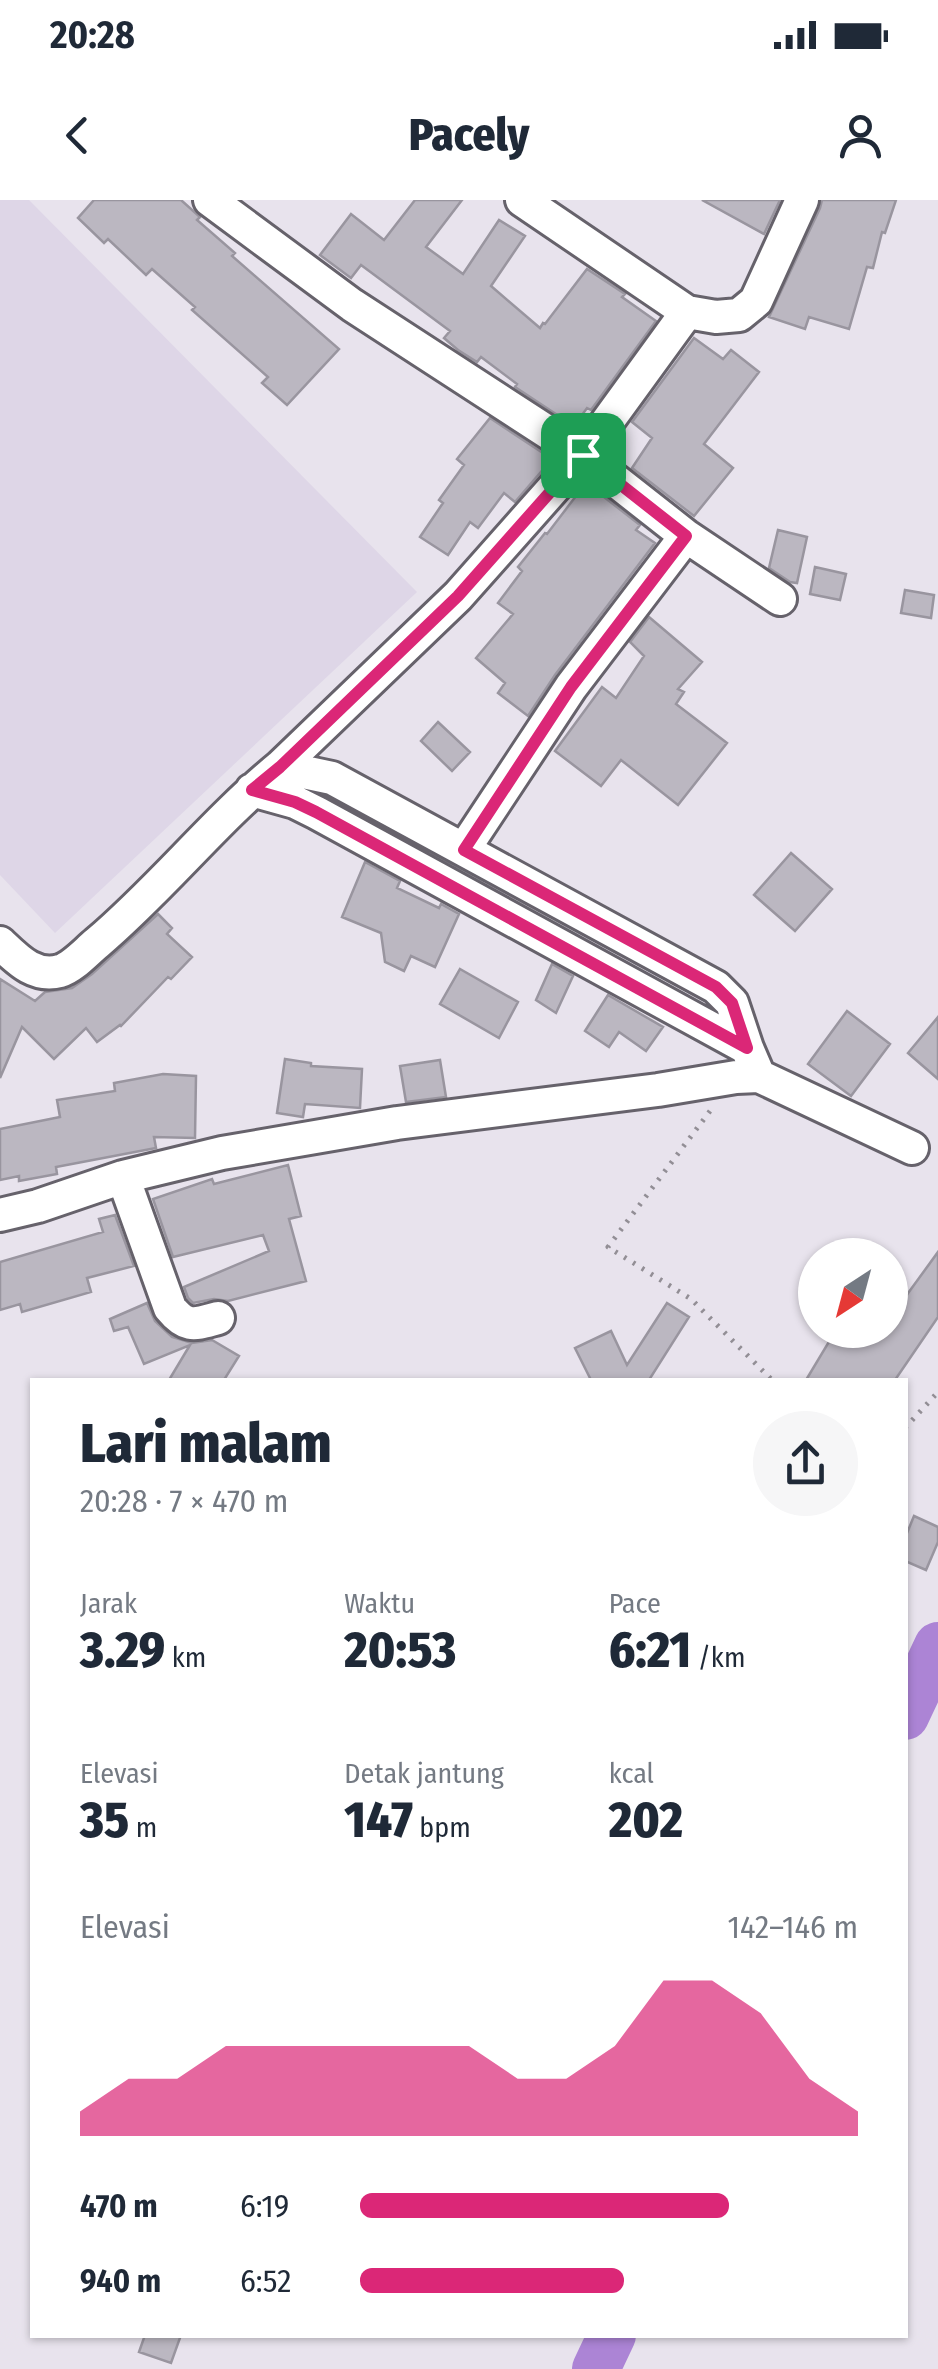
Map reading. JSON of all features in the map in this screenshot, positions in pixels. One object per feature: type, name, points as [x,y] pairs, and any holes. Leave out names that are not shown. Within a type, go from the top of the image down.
[{"type":"street","points":[[210,200],[352,305],[583,455],[686,536],[780,599]]},
{"type":"street","points":[[522,200],[687,312],[716,317],[739,315],[756,301],[802,200]]},
{"type":"street","points":[[0,944],[36,971],[59,971],[120,924],[252,790],[458,596],[583,455],[687,312]]},
{"type":"street","points":[[464,850],[571,687],[686,536]]},
{"type":"street","points":[[280,767],[332,778],[716,987],[732,1003],[747,1067]]},
{"type":"street","points":[[252,790],[316,812],[747,1067],[912,1148]]},
{"type":"street","points":[[0,1215],[123,1177],[222,1153],[397,1123],[658,1090],[747,1067]]},
{"type":"street","points":[[123,1177],[170,1308],[180,1321],[194,1324],[218,1318]]},
{"type":"path","points":[[747,1067],[608,1248],[691,1299],[770,1378]]},
{"type":"path","points":[[908,1425],[938,1392]]},
{"type":"shaded area","points":[[0,200],[29,200],[417,592],[55,933],[0,875]]},
{"type":"building","points":[[94,200],[181,200],[200,217],[197,220],[235,253],[232,256],[339,349],[287,405],[262,383],[268,377],[192,310],[195,307],[152,269],[146,275],[108,239],[104,243],[78,218]]},
{"type":"building","points":[[415,200],[462,200],[426,247],[463,274],[499,220],[525,236],[491,286],[540,328],[587,269],[656,321],[591,410],[587,408],[574,426],[515,387],[517,384],[481,357],[477,362],[458,350],[444,338],[450,331],[361,265],[351,278],[320,255],[351,214],[384,240]]},
{"type":"building","points":[[702,200],[780,200],[764,234]]},
{"type":"building","points":[[822,200],[896,200],[885,233],[882,232],[873,268],[867,267],[849,329],[809,317],[805,329],[769,317]]},
{"type":"building","points":[[694,338],[723,359],[731,350],[759,372],[704,444],[733,468],[694,516],[632,468],[652,438],[632,422]]},
{"type":"building","points":[[490,418],[552,459],[515,502],[504,493],[478,528],[470,522],[448,555],[420,537],[443,503],[439,500],[464,465],[457,459]]},
{"type":"building","points":[[586,483],[640,525],[636,530],[655,543],[528,716],[498,693],[505,683],[476,658],[513,614],[498,603],[522,571],[518,567]]},
{"type":"building","points":[[778,530],[807,537],[797,583],[769,568]]},
{"type":"building","points":[[815,567],[846,574],[840,600],[810,594]]},
{"type":"building","points":[[905,590],[934,595],[931,618],[901,613]]},
{"type":"building","points":[[649,617],[702,662],[678,689],[684,692],[676,704],[727,743],[678,805],[621,760],[601,786],[555,751],[602,687],[616,698],[644,656],[630,642]]},
{"type":"building","points":[[438,722],[470,752],[452,771],[421,741]]},
{"type":"building","points":[[791,853],[832,889],[795,931],[754,895]]},
{"type":"building","points":[[365,862],[400,881],[397,888],[459,914],[435,967],[411,956],[404,971],[385,962],[381,933],[342,917]]},
{"type":"building","points":[[158,914],[172,928],[167,934],[192,957],[171,979],[168,977],[121,1026],[97,1042],[86,1028],[54,1059],[22,1027],[0,1078],[0,979],[35,1001],[45,992],[72,988]]},
{"type":"building","points":[[552,964],[573,976],[556,1013],[536,1000]]},
{"type":"building","points":[[460,969],[518,1002],[499,1038],[440,1004]]},
{"type":"building","points":[[608,995],[663,1027],[646,1051],[619,1032],[609,1047],[585,1031]]},
{"type":"building","points":[[847,1011],[890,1044],[851,1096],[808,1064]]},
{"type":"building","points":[[938,1017],[938,1079],[908,1053]]},
{"type":"building","points":[[285,1059],[311,1066],[362,1069],[360,1108],[305,1104],[303,1117],[277,1113]]},
{"type":"building","points":[[440,1060],[446,1097],[406,1102],[400,1066]]},
{"type":"building","points":[[163,1074],[196,1076],[195,1138],[154,1137],[156,1148],[56,1167],[57,1174],[0,1180],[0,1129],[60,1117],[57,1100],[115,1091],[114,1083]]},
{"type":"building","points":[[288,1165],[301,1216],[289,1219],[306,1281],[228,1301],[193,1303],[184,1287],[269,1251],[263,1235],[173,1257],[153,1199],[212,1179],[214,1184]]},
{"type":"building","points":[[115,1215],[134,1266],[87,1278],[91,1292],[22,1312],[20,1304],[0,1310],[0,1262],[103,1232],[99,1219]]},
{"type":"building","points":[[938,1252],[938,1317],[896,1378],[807,1378],[825,1348],[908,1348],[908,1293]]},
{"type":"building","points":[[147,1303],[155,1321],[172,1337],[192,1343],[212,1340],[239,1356],[225,1378],[170,1378],[190,1345],[144,1364],[128,1327],[114,1331],[110,1319]]},
{"type":"building","points":[[667,1303],[689,1317],[650,1378],[590,1378],[575,1348],[611,1331],[627,1365]]},
{"type":"building","points":[[914,1516],[938,1527],[938,1542],[926,1570],[908,1562],[908,1531]]},
{"type":"building","points":[[144,2338],[180,2338],[171,2363],[139,2352]]},
{"type":"waterway","points":[[908,1710],[938,1646]]},
{"type":"waterway","points":[[596,2369],[611,2338]]},
{"type":"route","points":[[583,455],[686,536],[571,687],[464,850],[716,987],[732,1003],[747,1048],[316,812],[252,790],[417,638],[583,455]]}]
